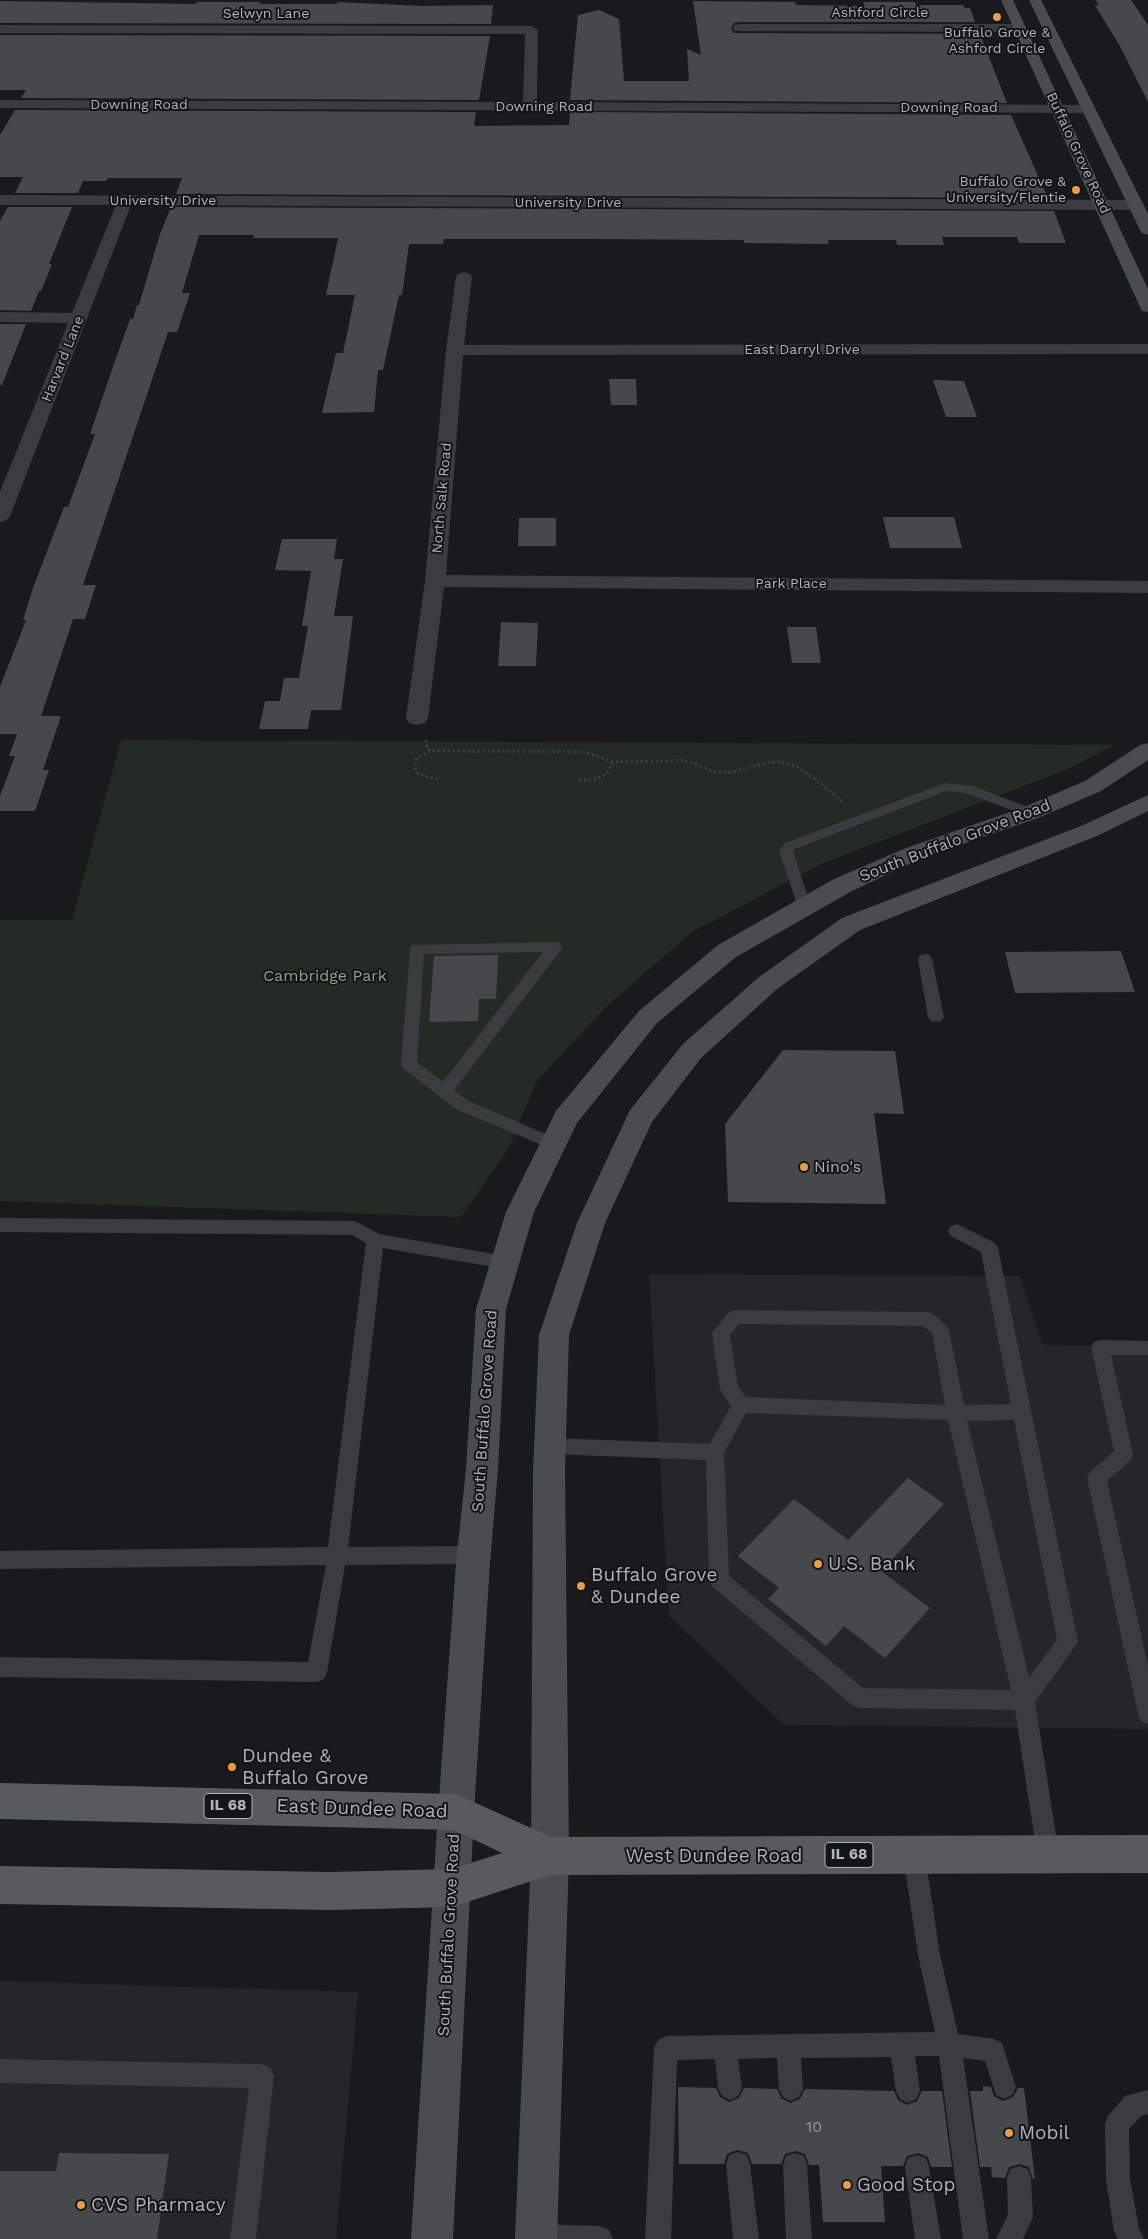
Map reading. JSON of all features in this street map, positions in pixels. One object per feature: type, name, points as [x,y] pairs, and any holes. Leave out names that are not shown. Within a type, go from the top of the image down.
[{"type":"main road","name":"Buffalo Grove Road","points":[[1007,0],[1148,307]]},
{"type":"main road","name":"Buffalo Grove Road","points":[[1035,0],[1148,230]]},
{"type":"main road","name":"South Buffalo Grove Road","points":[[432,2239],[456,1812],[482,1469],[491,1309],[520,1212],[566,1118],[648,1016],[727,951],[843,885],[914,854],[1030,813],[1093,786],[1148,750]]},
{"type":"main road","points":[[536,2238],[550,1856],[550,1446],[554,1335],[592,1223],[640,1118],[692,1051],[768,983],[851,924],[1089,831],[1148,802]]},
{"type":"main road","name":"East Dundee Road","points":[[0,1801],[456,1812],[550,1856]]},
{"type":"main road","name":"West Dundee Road","points":[[550,1856],[1148,1854]]},
{"type":"main road","name":"IL 68","points":[[0,1885],[329,1891],[452,1888],[550,1856]]},
{"type":"street","name":"Ashford Circle","points":[[739,28],[1020,28]]},
{"type":"street","name":"Selwyn Lane","points":[[0,29],[532,30],[530,106]]},
{"type":"street","name":"Downing Road","points":[[0,104],[1088,109]]},
{"type":"street","points":[[1094,190],[1148,190]]},
{"type":"street","name":"University Drive","points":[[0,200],[1136,205]]},
{"type":"street","name":"Harvard Lane","points":[[0,516],[15,458],[80,318],[125,201]]},
{"type":"street","name":"North Salk Road","points":[[417,718],[435,581],[455,350],[464,277]]},
{"type":"street","points":[[0,317],[80,318]]},
{"type":"street","name":"East Darryl Drive","points":[[455,350],[1148,349]]},
{"type":"street","name":"Park Place","points":[[435,581],[1148,587]]},
{"type":"lane","points":[[804,907],[786,851],[790,846],[945,787],[968,789],[1030,813]]},
{"type":"lane","points":[[445,1091],[555,947],[417,949],[409,1064],[462,1105],[554,1144]]},
{"type":"lane","points":[[925,959],[936,1016]]},
{"type":"lane","points":[[0,1225],[355,1228],[375,1240],[505,1262]]},
{"type":"lane","points":[[956,1231],[989,1248],[1068,1642],[1024,1700]]},
{"type":"lane","points":[[0,1667],[317,1672],[337,1556],[375,1240]]},
{"type":"lane","points":[[741,1405],[729,1389],[721,1333],[735,1317],[927,1319],[940,1330],[956,1413],[1024,1700],[1048,1854]]},
{"type":"lane","points":[[1148,1348],[1100,1347],[1124,1454],[1096,1478],[1148,1714]]},
{"type":"lane","points":[[741,1405],[956,1413],[1022,1412]]},
{"type":"lane","points":[[741,1405],[715,1452],[719,1580],[859,1698],[1024,1700]]},
{"type":"lane","points":[[550,1446],[715,1452]]},
{"type":"lane","points":[[0,1560],[474,1555]]},
{"type":"lane","points":[[914,1855],[929,1955],[949,2044],[976,2239]]},
{"type":"lane","points":[[901,2044],[908,2091]]},
{"type":"lane","points":[[658,2239],[666,2048],[949,2044],[994,2052],[1004,2087]]},
{"type":"lane","points":[[788,2046],[791,2089]]},
{"type":"lane","points":[[725,2047],[730,2088]]},
{"type":"lane","points":[[0,2071],[262,2076],[244,2239]]},
{"type":"lane","points":[[1131,2239],[1127,2231],[1118,2179],[1117,2125],[1134,2105],[1148,2102]]},
{"type":"lane","points":[[738,2164],[746,2239]]},
{"type":"lane","points":[[795,2165],[800,2239]]},
{"type":"lane","points":[[917,2167],[928,2239]]},
{"type":"lane","points":[[1009,2239],[1021,2217],[1019,2178]]},
{"type":"lane","points":[[536,2238],[600,2239]]},
{"type":"path","points":[[417,718],[426,729],[427,748],[430,751]]},
{"type":"path","points":[[440,780],[417,773],[415,768],[416,759],[430,751],[586,752],[613,762],[685,760],[713,771],[733,772],[765,762],[780,762],[797,767],[814,778],[861,819]]},
{"type":"path","points":[[579,781],[596,779],[607,774],[613,762]]},
{"type":"shaded area","points":[[649,1274],[1020,1276],[1043,1345],[1148,1346],[1148,1729],[784,1725],[669,1616]]},
{"type":"shaded area","points":[[0,1981],[358,1992],[336,2239],[0,2239]]},
{"type":"green space","name":"Cambridge Park","points":[[121,740],[1114,745],[1068,769],[821,864],[692,932],[607,1006],[536,1082],[509,1148],[461,1217],[0,1201],[0,920],[72,920]]},
{"type":"building","points":[[1096,0],[1131,0],[1148,25],[1148,102],[1121,48],[1095,5],[1099,5]]},
{"type":"building","points":[[0,1],[196,4],[197,2],[260,2],[259,4],[337,4],[337,2],[422,6],[493,5],[491,24],[0,23]]},
{"type":"building","points":[[693,1],[795,2],[796,5],[865,6],[863,2],[915,2],[916,5],[963,5],[965,8],[970,8],[975,22],[739,22],[734,23],[731,29],[734,33],[980,34],[1007,103],[570,100],[578,15],[599,10],[619,19],[624,81],[689,81],[687,49],[701,55]]},
{"type":"building","points":[[0,35],[490,36],[479,100],[21,98],[26,90],[0,90]]},
{"type":"building","points":[[15,110],[476,112],[474,125],[476,126],[569,125],[570,112],[1011,115],[1048,198],[176,194],[182,178],[108,178],[106,181],[83,181],[78,193],[15,193],[23,177],[0,177],[0,135]]},
{"type":"building","points":[[8,207],[72,207],[49,264],[52,264],[31,311],[0,310],[0,221]]},
{"type":"building","points":[[171,207],[1054,211],[1066,243],[1019,243],[1017,237],[942,237],[944,245],[897,245],[896,240],[828,240],[829,244],[744,243],[744,240],[590,239],[444,239],[443,244],[409,244],[402,295],[399,295],[383,370],[378,370],[374,412],[322,413],[336,353],[343,353],[355,295],[326,295],[338,238],[253,238],[254,235],[199,235],[182,293],[190,293],[177,332],[168,332],[83,585],[96,585],[85,619],[73,619],[41,716],[61,716],[43,770],[49,770],[35,811],[0,811],[0,796],[15,756],[9,756],[17,734],[0,734],[0,687],[26,620],[23,620],[33,588],[64,507],[68,507],[95,434],[90,434],[130,319],[133,319],[137,305],[139,305],[160,234]]},
{"type":"building","points":[[0,324],[26,324],[2,385],[0,385]]},
{"type":"building","points":[[609,379],[636,379],[637,405],[611,405]]},
{"type":"building","points":[[933,380],[964,381],[977,417],[946,417]]},
{"type":"building","points":[[883,517],[954,517],[962,548],[890,548]]},
{"type":"building","points":[[519,518],[556,518],[556,546],[518,546]]},
{"type":"building","points":[[282,539],[337,539],[334,559],[343,559],[334,616],[353,616],[341,710],[311,710],[308,729],[259,729],[265,701],[280,701],[284,678],[299,678],[308,626],[302,626],[311,571],[275,570]]},
{"type":"building","points":[[501,622],[538,623],[536,666],[498,666]]},
{"type":"building","points":[[787,627],[816,627],[821,663],[792,663]]},
{"type":"building","points":[[1121,951],[1135,992],[1015,993],[1005,952]]},
{"type":"building","points":[[498,955],[496,999],[479,999],[478,1021],[429,1022],[434,956]]},
{"type":"building","points":[[783,1050],[895,1051],[904,1114],[874,1113],[886,1204],[728,1202],[725,1124]]},
{"type":"building","name":"U.S. Bank","points":[[908,1478],[944,1504],[881,1571],[930,1608],[885,1658],[844,1626],[826,1646],[768,1599],[779,1588],[738,1556],[794,1499],[848,1540]]},
{"type":"building","name":"Mobil","points":[[983,2086],[991,2087],[994,2096],[1003,2101],[1013,2097],[1018,2088],[1024,2088],[1035,2179],[1033,2179],[1029,2167],[1020,2164],[1009,2167],[1005,2178],[992,2177],[991,2167],[980,2167],[970,2091],[983,2091]]},
{"type":"building","points":[[678,2087],[716,2088],[720,2097],[729,2102],[739,2098],[744,2088],[777,2089],[781,2098],[790,2103],[800,2099],[805,2089],[894,2091],[898,2100],[907,2105],[917,2101],[922,2091],[942,2091],[952,2167],[931,2167],[928,2157],[918,2153],[907,2156],[903,2166],[881,2166],[885,2222],[823,2222],[819,2165],[809,2165],[805,2154],[796,2151],[785,2154],[781,2164],[752,2164],[748,2153],[737,2150],[727,2154],[724,2164],[679,2164]]},
{"type":"building","name":"CVS Pharmacy","points":[[59,2153],[169,2154],[157,2239],[0,2239],[0,2171],[56,2171]]},
{"type":"place","name":"Buffalo Grove & Ashford Circle","points":[[997,17]]},
{"type":"place","name":"Buffalo Grove & University/Flentie","points":[[1076,190]]},
{"type":"place","name":"Nino's","points":[[804,1167]]},
{"type":"place","name":"U.S. Bank","points":[[818,1564]]},
{"type":"place","name":"Buffalo Grove & Dundee","points":[[581,1586]]},
{"type":"place","name":"Dundee & Buffalo Grove","points":[[232,1767]]},
{"type":"place","name":"Mobil","points":[[1009,2133]]},
{"type":"place","name":"Good Stop","points":[[847,2185]]},
{"type":"place","name":"CVS Pharmacy","points":[[81,2205]]}]
